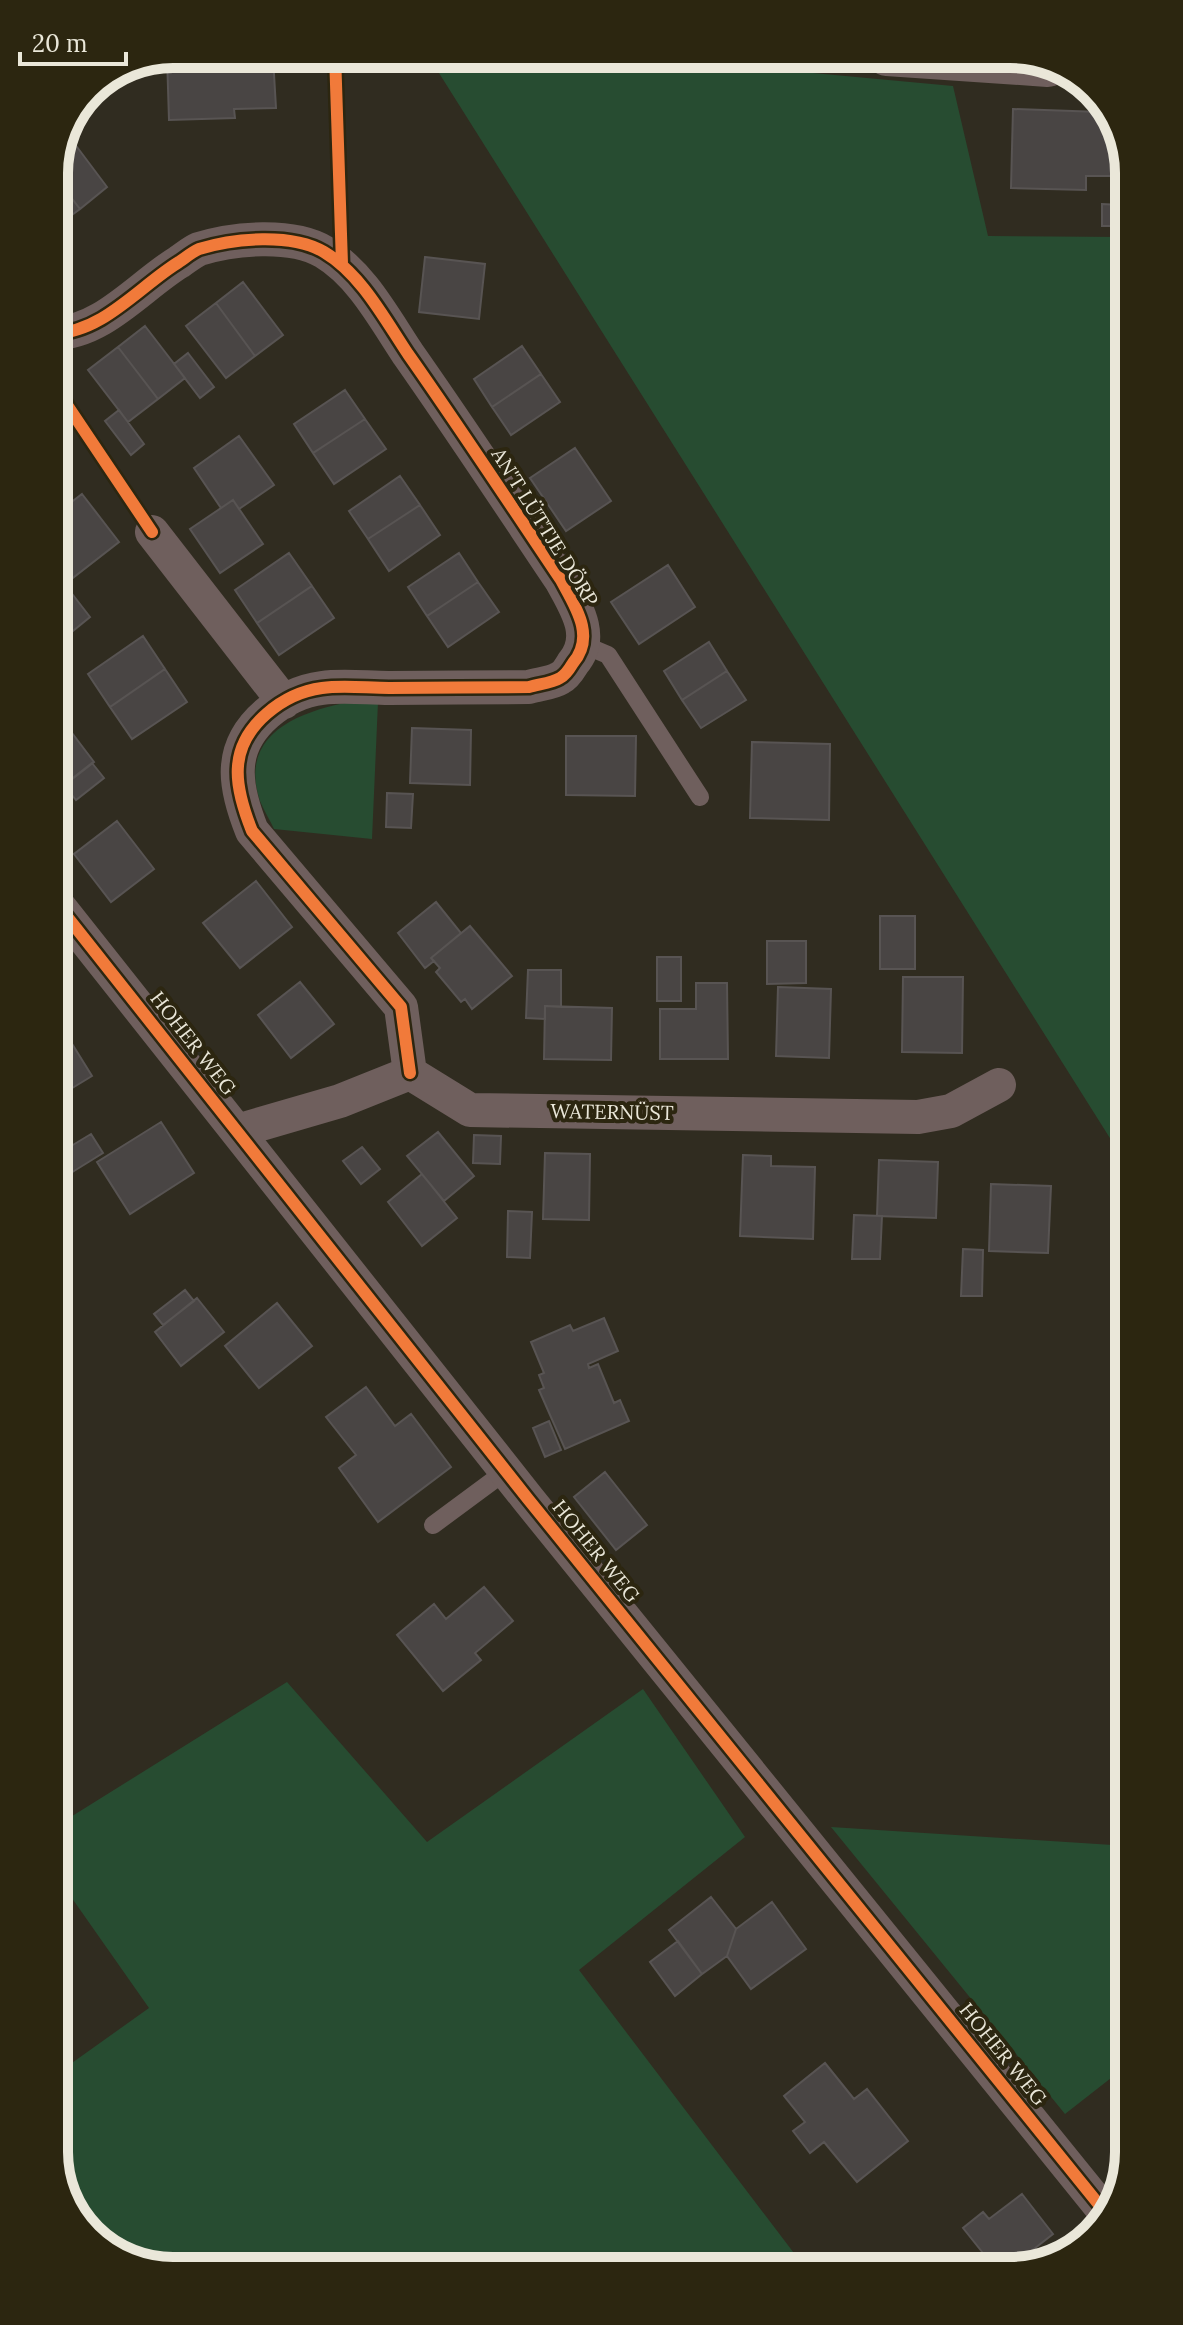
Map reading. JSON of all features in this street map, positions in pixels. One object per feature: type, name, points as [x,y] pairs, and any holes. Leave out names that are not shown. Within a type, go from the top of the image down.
[{"type":"street","name":"AN'T LÜTTJE DÖRP","points":[[68,332],[87,327],[197,250],[236,242],[274,240],[299,241],[321,250],[342,264],[358,282],[561,580],[584,627],[582,644]]},
{"type":"street","points":[[152,532],[284,702]]},
{"type":"street","points":[[237,1131],[340,1101],[410,1073],[401,1007],[252,831],[241,797],[238,765],[256,723],[284,702],[321,688],[529,687],[562,677],[578,658],[582,644]]},
{"type":"street","name":"HOHER WEG","points":[[68,918],[506,1471],[1100,2205]]},
{"type":"street","name":"WATERNÜST","points":[[410,1073],[470,1110],[918,1117],[951,1111],[999,1085]]},
{"type":"lane","points":[[582,644],[608,655],[700,797]]},
{"type":"lane","points":[[433,1525],[506,1471]]},
{"type":"green space","points":[[436,68],[761,68],[953,86],[988,236],[1115,237],[1115,1146]]},
{"type":"green space","points":[[350,702],[378,702],[372,839],[274,829],[260,801],[255,778],[257,759],[265,743],[292,720]]},
{"type":"green space","points":[[287,1682],[427,1842],[643,1689],[745,1837],[579,1970],[797,2257],[166,2257],[120,2243],[99,2226],[82,2205],[70,2173],[68,2066],[149,2008],[68,1893],[68,1819]]},
{"type":"green space","points":[[831,1827],[1115,1845],[1115,2075],[1065,2114]]},
{"type":"building","points":[[274,68],[276,108],[234,109],[235,118],[169,120],[167,69]]},
{"type":"building","points":[[1013,109],[1095,112],[1113,152],[1115,176],[1086,176],[1086,190],[1011,188]]},
{"type":"building","points":[[73,142],[107,187],[80,209],[68,193],[68,166]]},
{"type":"building","points":[[68,193],[80,209],[68,218]]},
{"type":"building","points":[[1102,204],[1115,205],[1115,226],[1102,226]]},
{"type":"building","points":[[425,257],[485,264],[479,319],[419,312]]},
{"type":"building","points":[[243,282],[283,335],[255,356],[216,303]]},
{"type":"building","points":[[216,303],[255,356],[226,378],[186,326]]},
{"type":"building","points":[[145,326],[185,378],[158,399],[118,347]]},
{"type":"building","points":[[522,346],[541,374],[492,407],[474,379]]},
{"type":"building","points":[[118,347],[158,399],[128,422],[88,370]]},
{"type":"building","points":[[188,353],[214,387],[200,398],[174,364]]},
{"type":"building","points":[[541,374],[560,402],[511,435],[492,407]]},
{"type":"building","points":[[345,390],[365,419],[313,453],[294,424]]},
{"type":"building","points":[[119,410],[144,444],[131,455],[105,421]]},
{"type":"building","points":[[365,419],[386,449],[334,484],[313,453]]},
{"type":"building","points":[[239,436],[274,485],[239,509],[233,500],[221,508],[194,468]]},
{"type":"building","points":[[575,448],[611,501],[566,531],[530,478]]},
{"type":"building","points":[[400,476],[420,505],[368,539],[349,511]]},
{"type":"building","points":[[82,494],[119,542],[68,582],[68,505]]},
{"type":"building","points":[[233,500],[263,544],[220,573],[190,529]]},
{"type":"building","points":[[420,505],[440,535],[389,571],[368,539]]},
{"type":"building","points":[[289,553],[312,586],[257,623],[235,590]]},
{"type":"building","points":[[459,553],[478,582],[427,616],[408,587]]},
{"type":"building","points":[[668,565],[695,607],[639,644],[611,602]]},
{"type":"building","points":[[478,582],[499,612],[448,647],[427,616]]},
{"type":"building","points":[[312,586],[334,618],[279,655],[257,623]]},
{"type":"building","points":[[68,589],[90,617],[68,635]]},
{"type":"building","points":[[143,636],[165,669],[110,707],[88,674]]},
{"type":"building","points":[[709,642],[727,671],[682,700],[664,671]]},
{"type":"building","points":[[165,669],[187,702],[132,739],[110,707]]},
{"type":"building","points":[[727,671],[746,700],[701,728],[682,700]]},
{"type":"building","points":[[412,728],[471,730],[470,785],[410,783]]},
{"type":"building","points":[[68,730],[94,762],[68,782]]},
{"type":"building","points":[[566,736],[636,736],[635,796],[566,795]]},
{"type":"building","points":[[752,742],[830,744],[829,820],[750,818]]},
{"type":"building","points":[[92,763],[104,778],[76,800],[68,790],[68,782]]},
{"type":"building","points":[[387,793],[413,794],[411,828],[386,827]]},
{"type":"building","points":[[117,821],[154,869],[111,902],[74,854]]},
{"type":"building","points":[[256,881],[292,927],[240,968],[203,923]]},
{"type":"building","points":[[436,902],[461,933],[431,958],[434,961],[425,968],[398,933]]},
{"type":"building","points":[[880,916],[915,916],[915,969],[880,969]]},
{"type":"building","points":[[470,926],[512,976],[472,1009],[465,999],[461,1002],[436,972],[440,968],[431,958]]},
{"type":"building","points":[[767,941],[806,941],[806,983],[767,984]]},
{"type":"building","points":[[657,957],[681,957],[681,1001],[657,1001]]},
{"type":"building","points":[[528,970],[561,970],[561,1007],[545,1006],[545,1019],[526,1018]]},
{"type":"building","points":[[903,977],[963,977],[962,1053],[902,1052]]},
{"type":"building","points":[[300,982],[334,1024],[291,1058],[258,1015]]},
{"type":"building","points":[[696,983],[727,983],[728,1059],[660,1059],[660,1009],[696,1009]]},
{"type":"building","points":[[778,987],[831,989],[829,1058],[776,1056]]},
{"type":"building","points":[[545,1006],[612,1008],[611,1060],[544,1059]]},
{"type":"building","points":[[68,1037],[92,1076],[68,1089]]},
{"type":"building","points":[[161,1122],[194,1173],[130,1214],[97,1162]]},
{"type":"building","points":[[438,1132],[474,1176],[444,1201],[407,1156]]},
{"type":"building","points":[[91,1134],[103,1153],[68,1175],[68,1148]]},
{"type":"building","points":[[474,1135],[501,1136],[500,1164],[473,1163]]},
{"type":"building","points":[[362,1147],[380,1169],[361,1184],[343,1161]]},
{"type":"building","points":[[545,1153],[590,1154],[589,1220],[543,1219]]},
{"type":"building","points":[[743,1155],[771,1156],[771,1166],[815,1167],[813,1239],[740,1236]]},
{"type":"building","points":[[879,1160],[938,1162],[936,1218],[877,1216]]},
{"type":"building","points":[[422,1174],[457,1218],[422,1246],[388,1202]]},
{"type":"building","points":[[991,1184],[1051,1186],[1048,1253],[989,1251]]},
{"type":"building","points":[[508,1211],[532,1212],[530,1258],[507,1257]]},
{"type":"building","points":[[854,1215],[882,1216],[880,1259],[852,1259]]},
{"type":"building","points":[[963,1249],[983,1250],[982,1296],[961,1296]]},
{"type":"building","points":[[185,1290],[194,1301],[163,1325],[154,1314]]},
{"type":"building","points":[[197,1298],[224,1332],[181,1366],[155,1332]]},
{"type":"building","points":[[277,1303],[312,1346],[259,1388],[225,1346]]},
{"type":"building","points":[[604,1318],[618,1351],[588,1364],[589,1368],[598,1364],[614,1403],[620,1400],[629,1421],[565,1449],[539,1390],[544,1388],[539,1375],[544,1373],[531,1342],[570,1325],[573,1331]]},
{"type":"building","points":[[366,1387],[395,1426],[411,1414],[451,1467],[378,1522],[339,1468],[356,1455],[326,1417]]},
{"type":"building","points":[[549,1421],[561,1450],[545,1457],[533,1428]]},
{"type":"building","points":[[605,1472],[647,1525],[616,1550],[574,1497]]},
{"type":"building","points":[[484,1587],[513,1621],[475,1653],[481,1660],[443,1691],[397,1635],[434,1604],[446,1619]]},
{"type":"building","points":[[711,1897],[736,1929],[727,1956],[702,1974],[669,1930]]},
{"type":"building","points":[[772,1902],[806,1949],[751,1989],[727,1956],[736,1929]]},
{"type":"building","points":[[678,1941],[702,1974],[675,1996],[650,1962]]},
{"type":"building","points":[[825,2063],[854,2099],[867,2089],[908,2141],[857,2182],[824,2142],[810,2153],[793,2131],[805,2122],[784,2096]]},
{"type":"building","points":[[1022,2194],[1053,2234],[1026,2256],[986,2257],[963,2228],[983,2212],[989,2219]]},
{"type":"cycle path","points":[[335,68],[342,264]]},
{"type":"cycle path","points":[[68,331],[105,317],[199,249],[263,239],[296,242],[324,252],[349,272],[371,298],[572,600],[581,621],[583,642],[580,653],[557,680],[529,687],[338,687],[308,691],[267,714],[247,737],[241,751],[238,782],[252,831],[401,1007],[410,1073]]},
{"type":"cycle path","points":[[68,406],[152,532]]},
{"type":"cycle path","points":[[68,918],[528,1499],[1100,2205]]}]
